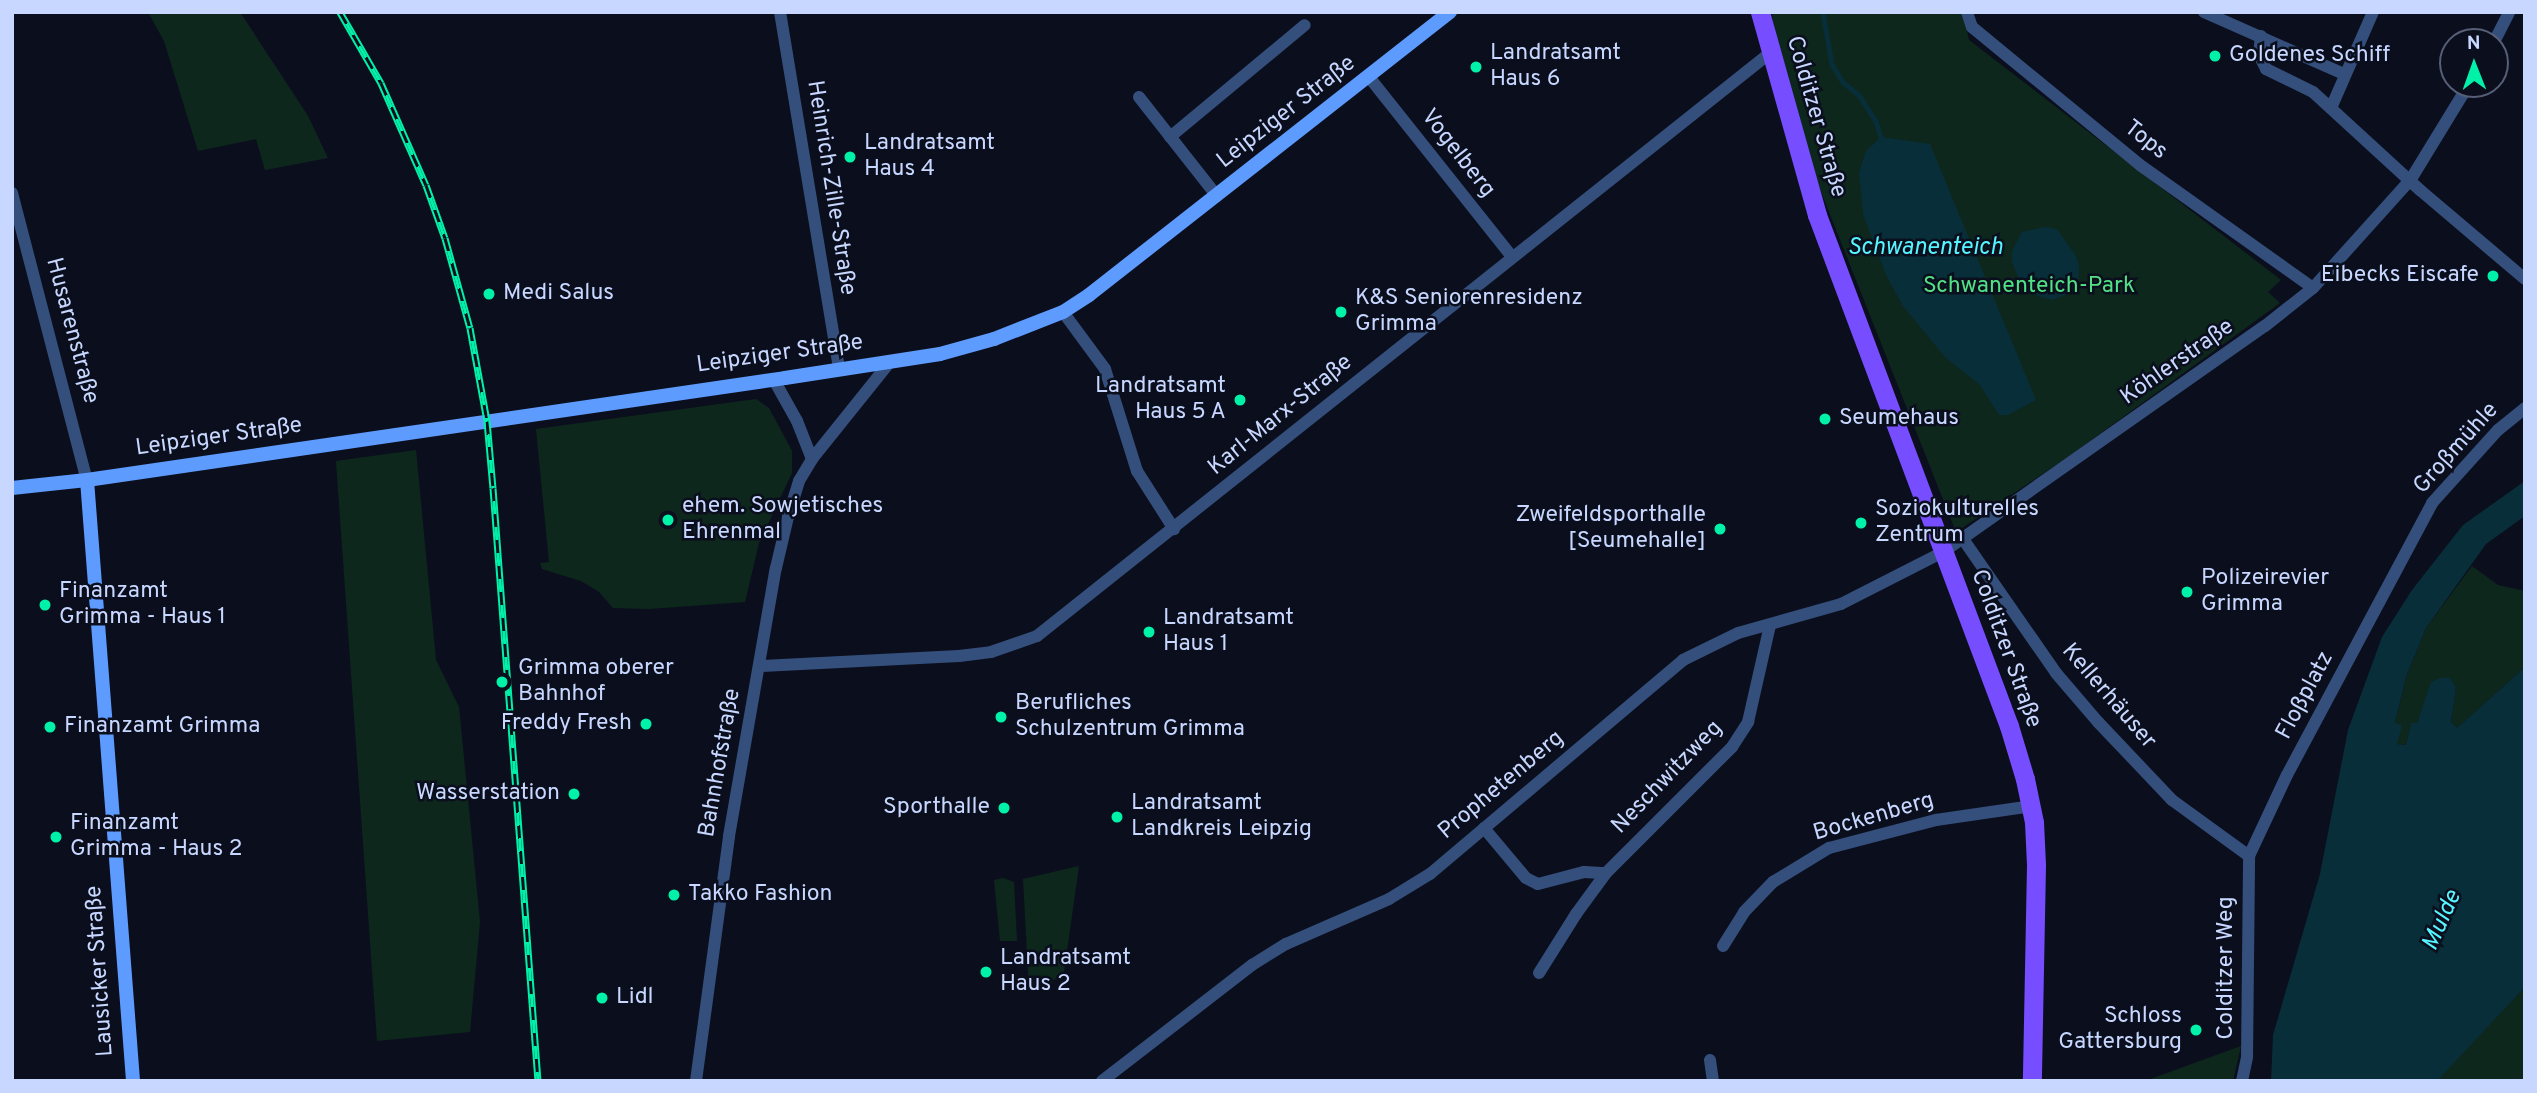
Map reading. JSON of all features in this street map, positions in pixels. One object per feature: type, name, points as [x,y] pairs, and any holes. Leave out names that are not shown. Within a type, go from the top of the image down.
[{"type":"main road","name":"Leipziger Straße","points":[[12,488],[87,480],[774,380],[940,354],[994,339],[1063,312],[1114,276],[1450,12]]},
{"type":"main road","name":"Colditzer Straße","points":[[1760,12],[1818,215],[2009,726],[2032,806],[2036,865],[2032,1081]]},
{"type":"main road","name":"Lausicker Straße","points":[[87,480],[132,1081]]},
{"type":"street","name":"Heinrich-Zille-Straße","points":[[780,12],[839,370]]},
{"type":"street","name":"Tops","points":[[1967,12],[1972,27],[2140,165],[2313,288]]},
{"type":"street","points":[[2204,12],[2344,74]]},
{"type":"street","points":[[2331,108],[2373,12]]},
{"type":"street","points":[[2501,28],[2509,12]]},
{"type":"street","points":[[1170,137],[1305,25]]},
{"type":"street","points":[[2261,36],[2259,55],[2266,68],[2313,92],[2411,178],[2420,190],[2525,279]]},
{"type":"street","name":"Karl-Marx-Straße","points":[[760,666],[960,656],[1025,643],[1050,627],[1174,529],[1770,53]]},
{"type":"street","name":"Vogelberg","points":[[1369,77],[1512,257]]},
{"type":"street","points":[[1139,97],[1217,196]]},
{"type":"street","name":"Köhlerstraße","points":[[1943,552],[2214,363],[2313,288],[2411,178],[2460,98]]},
{"type":"street","name":"Husarenstraße","points":[[12,193],[87,480]]},
{"type":"street","points":[[1063,312],[1105,369],[1137,471],[1174,529]]},
{"type":"street","name":"Bahnhofstraße","points":[[696,1081],[727,848],[776,568],[788,517],[799,481],[812,459],[890,362]]},
{"type":"street","points":[[774,380],[797,421],[812,459]]},
{"type":"street","name":"Großmühle","points":[[2402,556],[2432,503],[2498,430],[2525,408]]},
{"type":"street","name":"Kellerhäuser","points":[[1963,540],[2056,673],[2098,722],[2172,800],[2249,856]]},
{"type":"street","name":"Prophetenberg","points":[[1102,1081],[1203,1000],[1252,965],[1286,944],[1389,900],[1430,874],[1683,660],[1738,633],[1841,604],[1943,552]]},
{"type":"street","name":"Floßplatz","points":[[2249,856],[2287,775],[2402,556]]},
{"type":"street","name":"Neschwitzweg","points":[[1539,973],[1576,914],[1606,873],[1731,747],[1748,722],[1770,625]]},
{"type":"street","name":"Bockenberg","points":[[1723,946],[1744,912],[1773,883],[1829,848],[1936,820],[2032,806]]},
{"type":"street","points":[[1484,828],[1526,878],[1538,884],[1584,872],[1606,873]]},
{"type":"street","name":"Colditzer Weg","points":[[2242,1081],[2247,1057],[2249,856]]},
{"type":"street","points":[[1710,1060],[1713,1081]]},
{"type":"green space","points":[[148,12],[240,12],[308,116],[328,158],[265,170],[256,139],[198,151],[164,41]]},
{"type":"green space","name":"Schwanenteich-Park","points":[[1772,12],[1963,12],[1969,40],[2281,280],[2268,292],[2280,303],[2068,457],[1956,532],[1802,144],[1775,42]]},
{"type":"green space","points":[[756,399],[769,408],[792,451],[792,473],[759,543],[745,602],[649,609],[613,608],[599,592],[581,581],[542,569],[540,563],[549,562],[536,429]]},
{"type":"green space","points":[[416,450],[436,660],[459,707],[480,922],[470,1032],[377,1041],[336,461]]},
{"type":"green space","points":[[2472,566],[2498,585],[2525,591],[2525,667],[2457,728],[2451,722],[2456,688],[2425,701],[2417,723],[2411,723],[2406,745],[2397,744],[2395,723],[2406,677],[2426,628]]},
{"type":"green space","points":[[1079,866],[1063,979],[1052,980],[1051,991],[1029,991],[1023,879]]},
{"type":"green space","points":[[1003,878],[1014,882],[1017,941],[1000,941],[994,880]]},
{"type":"green space","points":[[2525,987],[2525,1081],[2437,1081],[2438,1078]]},
{"type":"green space","points":[[2241,1046],[2233,1081],[2145,1081]]},
{"type":"water","name":"Schwanenteich","points":[[1881,137],[1930,144],[2036,400],[2008,415],[1999,415],[1980,385],[1945,357],[1903,306],[1886,275],[1863,214],[1859,173],[1866,151]]},
{"type":"water","points":[[2045,227],[2057,229],[2076,256],[2079,266],[2078,285],[2071,293],[2052,300],[2038,296],[2019,280],[2012,262],[2012,251],[2022,232]]},
{"type":"water","name":"Mulde","points":[[2525,481],[2525,516],[2486,544],[2426,628],[2406,677],[2395,723],[2402,725],[2397,744],[2406,745],[2411,723],[2417,723],[2431,682],[2450,678],[2456,688],[2451,722],[2457,728],[2525,667],[2525,987],[2437,1081],[2271,1081],[2273,1035],[2320,874],[2348,730],[2382,637],[2412,590],[2463,525]]},
{"type":"waterway","points":[[1823,12],[1832,64],[1843,82],[1859,95],[1876,121],[1881,137]]},
{"type":"railway","points":[[340,12],[381,83],[426,185],[445,238],[470,328],[487,421],[538,1081]]},
{"type":"place","name":"Goldenes Schiff","points":[[2215,56]]},
{"type":"place","name":"Landratsamt Haus 6","points":[[1476,67]]},
{"type":"place","name":"Landratsamt Haus 4","points":[[850,157]]},
{"type":"place","name":"Eibecks Eiscafe","points":[[2493,276]]},
{"type":"place","name":"Medi Salus","points":[[489,294]]},
{"type":"place","name":"K&S Seniorenresidenz Grimma","points":[[1341,312]]},
{"type":"place","name":"Landratsamt Haus 5 A","points":[[1240,400]]},
{"type":"place","name":"Seumehaus","points":[[1825,419]]},
{"type":"place","name":"ehem. Sowjetisches Ehrenmal","points":[[668,520]]},
{"type":"place","name":"Soziokulturelles Zentrum","points":[[1861,523]]},
{"type":"place","name":"Zweifeldsporthalle [Seumehalle]","points":[[1720,529]]},
{"type":"place","name":"Polizeirevier Grimma","points":[[2187,592]]},
{"type":"place","name":"Finanzamt Grimma - Haus 1","points":[[45,605]]},
{"type":"place","name":"Landratsamt Haus 1","points":[[1149,632]]},
{"type":"place","name":"Grimma oberer Bahnhof","points":[[502,682]]},
{"type":"place","name":"Berufliches Schulzentrum Grimma","points":[[1001,717]]},
{"type":"place","name":"Freddy Fresh","points":[[646,724]]},
{"type":"place","name":"Finanzamt Grimma","points":[[50,727]]},
{"type":"place","name":"Wasserstation","points":[[574,794]]},
{"type":"place","name":"Sporthalle","points":[[1004,808]]},
{"type":"place","name":"Landratsamt Landkreis Leipzig","points":[[1117,817]]},
{"type":"place","name":"Finanzamt Grimma - Haus 2","points":[[56,837]]},
{"type":"place","name":"Takko Fashion","points":[[674,895]]},
{"type":"place","name":"Landratsamt Haus 2","points":[[986,972]]},
{"type":"place","name":"Lidl","points":[[602,998]]},
{"type":"place","name":"Schloss Gattersburg","points":[[2196,1030]]}]
